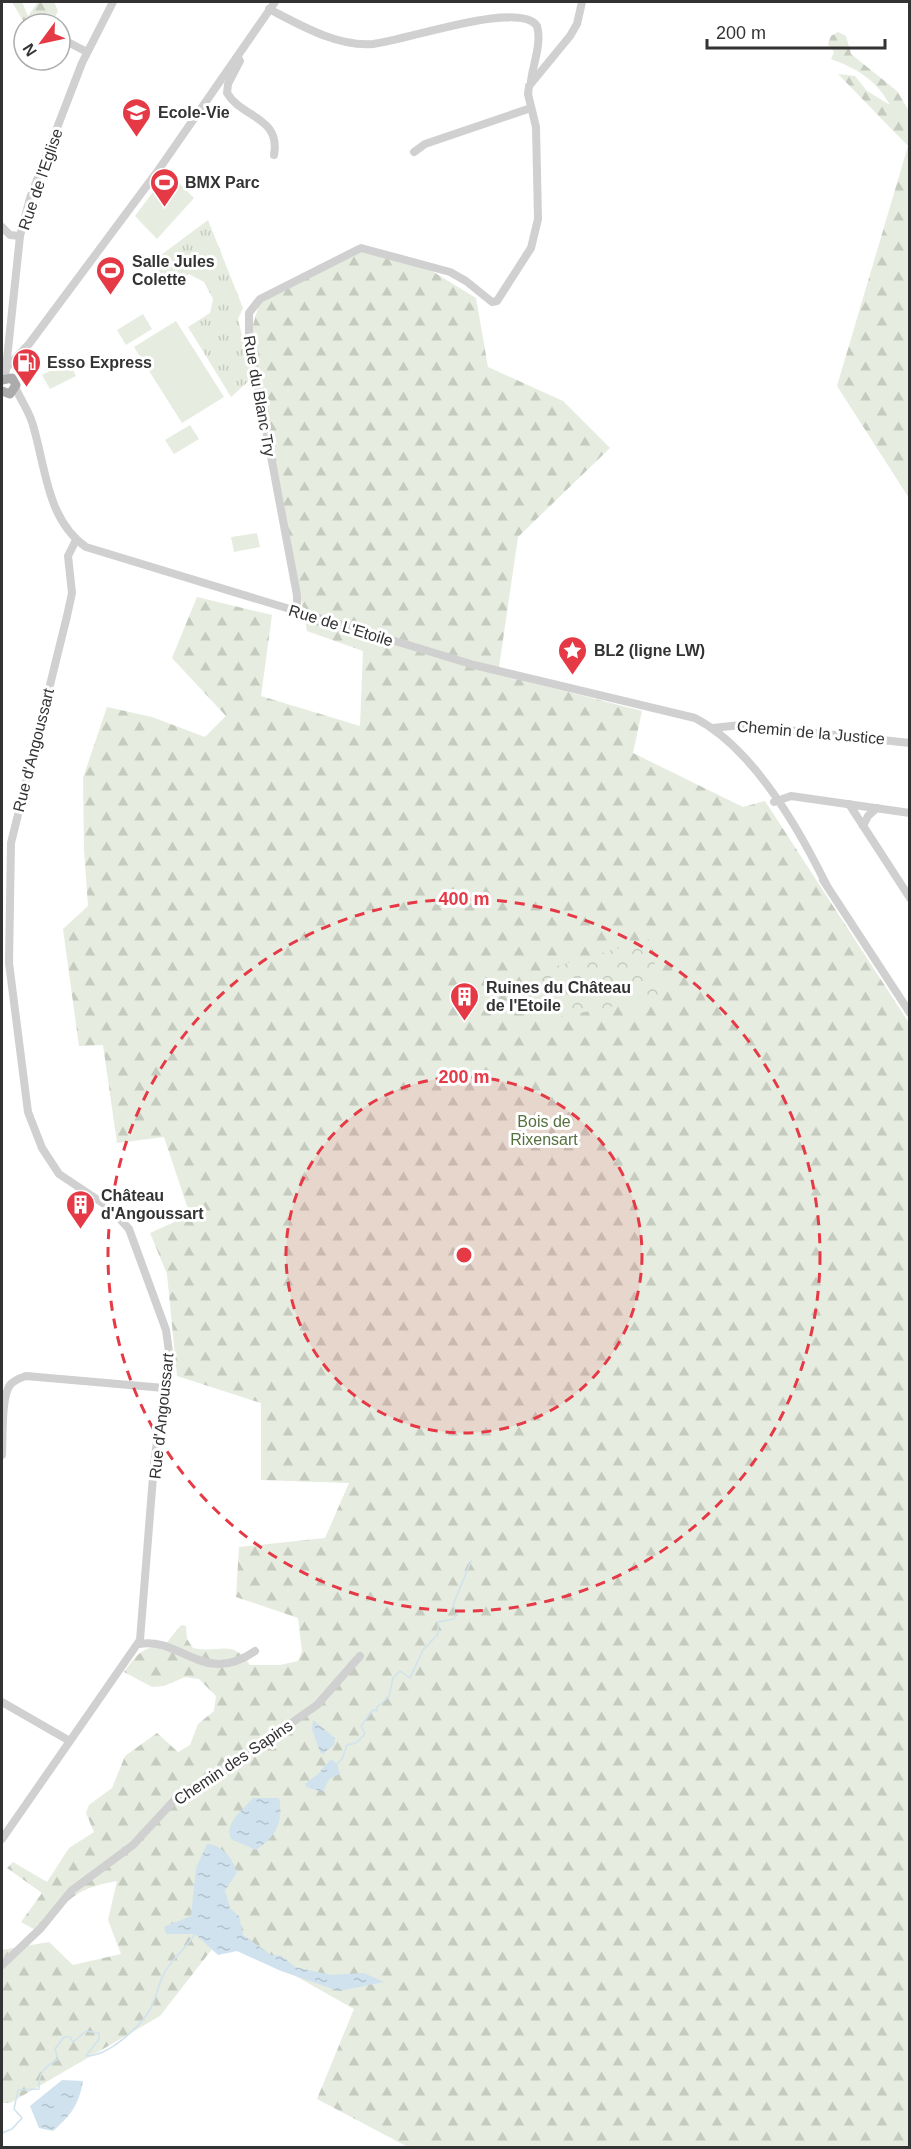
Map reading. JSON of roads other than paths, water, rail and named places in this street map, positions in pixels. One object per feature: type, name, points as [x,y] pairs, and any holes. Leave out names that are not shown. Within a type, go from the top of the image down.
[{"type":"main road","points":[[6,378],[6,392]]},
{"type":"street","name":"Rue de l'Eglise","points":[[6,378],[6,355],[20,236],[30,198],[87,51],[113,2]]},
{"type":"street","points":[[6,378],[14,362],[157,172],[275,2]]},
{"type":"street","points":[[531,81],[570,36],[577,24],[582,2]]},
{"type":"street","points":[[414,152],[425,144],[531,108],[528,94],[538,37],[537,27],[534,20],[520,8]]},
{"type":"street","points":[[269,9],[330,37],[361,44],[390,40],[436,21],[464,14]]},
{"type":"street","points":[[72,44],[87,51]]},
{"type":"street","points":[[238,57],[240,61],[228,84],[227,93],[272,132],[276,144],[274,155]]},
{"type":"street","name":"Rue du Blanc Try","points":[[297,611],[297,595],[249,339],[249,313],[260,299],[362,248],[450,272],[466,281],[492,302],[496,302],[528,254],[537,228],[539,190],[537,135],[531,108]]},
{"type":"street","points":[[2,227],[10,235],[20,236]]},
{"type":"street","points":[[7,367],[14,362]]},
{"type":"street","name":"Rue de L'Etoile","points":[[6,392],[22,403],[32,423],[57,514],[76,540],[103,554],[474,665],[679,713],[713,728],[754,767],[909,1013]]},
{"type":"street","name":"Rue d'Angoussart","points":[[2,1839],[68,1740],[138,1644],[144,1614],[154,1464],[169,1361],[168,1338],[129,1229],[110,1208],[59,1174],[42,1149],[30,1119],[9,976],[11,843],[72,593],[68,556],[76,540]]},
{"type":"street","name":"Chemin de la Justice","points":[[713,728],[741,725],[909,743]]},
{"type":"street","points":[[774,801],[791,796],[909,813]]},
{"type":"street","points":[[849,804],[909,898]]},
{"type":"street","points":[[863,826],[868,816],[877,808]]},
{"type":"street","points":[[2,966],[9,976]]},
{"type":"street","points":[[2,1455],[6,1397],[9,1386],[16,1380],[26,1376],[165,1388]]},
{"type":"street","points":[[138,1644],[150,1644],[195,1659],[229,1665],[255,1652]]},
{"type":"street","name":"Chemin des Sapins","points":[[2,1965],[41,1929],[71,1891],[88,1876],[112,1863],[134,1845],[180,1794],[217,1775],[317,1705],[360,1656]]},
{"type":"street","points":[[2,1702],[68,1740]]},
{"type":"water","points":[[313,1720],[335,1738],[334,1745],[323,1754],[320,1752],[312,1729]]},
{"type":"water","points":[[331,1759],[337,1764],[340,1774],[329,1779],[323,1792],[306,1787],[305,1784]]},
{"type":"water","points":[[253,1798],[279,1798],[280,1806],[277,1828],[269,1840],[256,1850],[231,1839],[230,1833],[232,1822]]},
{"type":"water","points":[[207,1844],[222,1850],[230,1858],[237,1873],[225,1890],[230,1908],[239,1916],[243,1935],[271,1955],[282,1956],[295,1967],[331,1975],[364,1973],[384,1982],[339,1991],[281,1971],[237,1951],[218,1955],[195,1934],[166,1934],[164,1927],[191,1916],[196,1868]]},
{"type":"water","points":[[62,2080],[83,2081],[76,2103],[69,2115],[53,2131],[39,2128],[30,2106]]},
{"type":"waterway","points":[[337,1764],[342,1759],[347,1745],[356,1743],[365,1734],[361,1726],[373,1710],[377,1711],[377,1707],[389,1697],[393,1678],[400,1671],[410,1678],[423,1650],[438,1634],[438,1622],[454,1619],[457,1613],[453,1605],[471,1561]]},
{"type":"waterway","points":[[2,2133],[12,2129],[22,2118],[14,2109],[18,2090],[39,2089],[41,2074],[58,2059],[55,2049],[64,2037],[70,2037],[73,2042],[86,2031],[99,2033],[99,2039],[86,2056],[95,2055],[114,2046],[132,2032],[151,2008],[166,1970],[195,1934]]},
{"type":"place","name":"Ecole-Vie","points":[[137,138]]},
{"type":"place","name":"BMX Parc","points":[[164,208]]},
{"type":"place","name":"Salle Jules Colette","points":[[111,296]]},
{"type":"place","name":"Esso Express","points":[[26,388]]},
{"type":"place","name":"BL2 (ligne LW)","points":[[573,676]]},
{"type":"place","name":"Ruines du Château de l'Etoile","points":[[465,1022]]},
{"type":"place","name":"Château d'Angoussart","points":[[80,1230]]},
{"type":"park label","name":"Bois de Rixensart","points":[[544,1130]]}]
